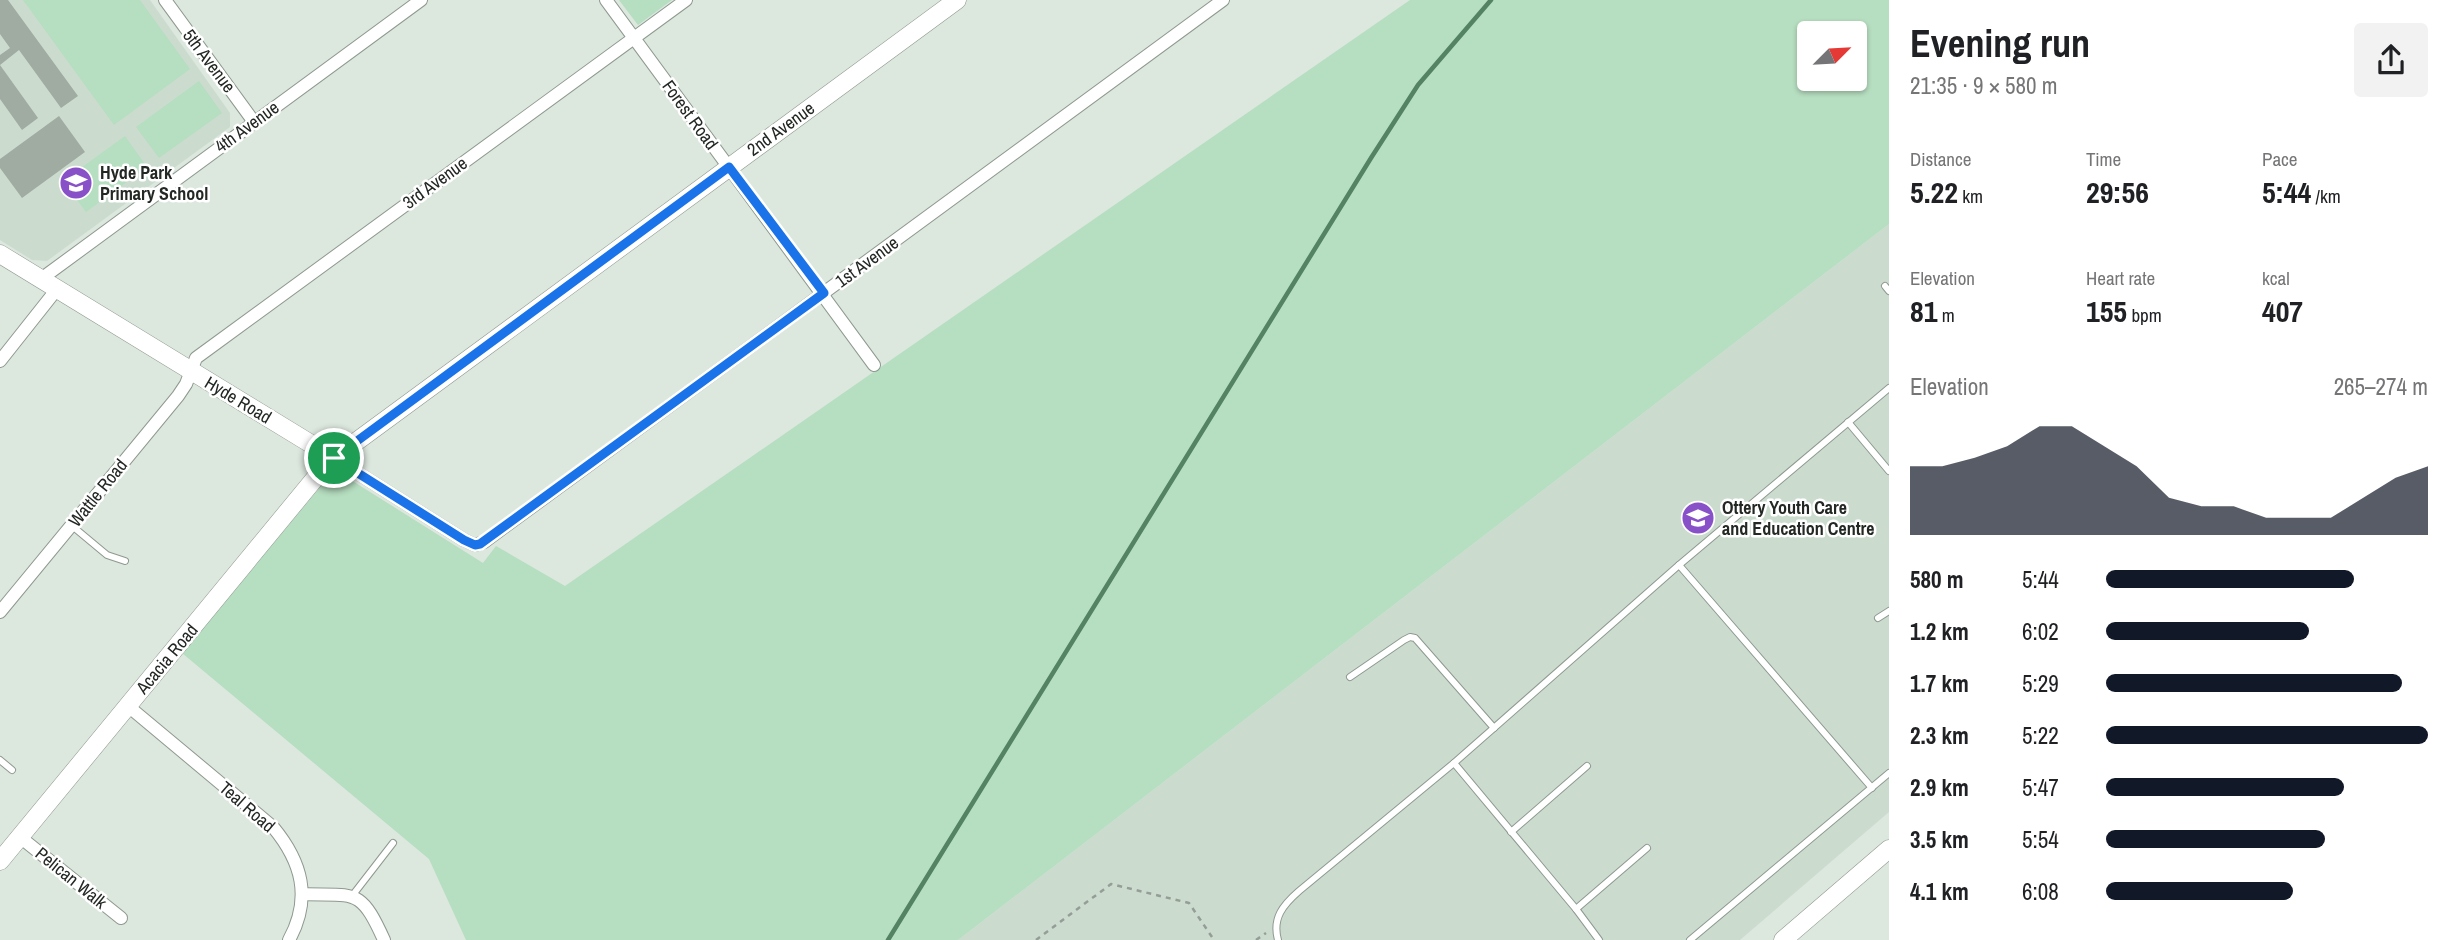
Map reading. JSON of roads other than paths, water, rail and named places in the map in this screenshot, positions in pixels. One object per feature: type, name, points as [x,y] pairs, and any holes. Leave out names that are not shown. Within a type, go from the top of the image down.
[{"type":"street","name":"5th Avenue","points":[[165,0],[254,122]]},
{"type":"street","name":"4th Avenue","points":[[41,279],[421,0]]},
{"type":"street","name":"Forest Road","points":[[606,0],[824,293],[874,365]]},
{"type":"street","name":"3rd Avenue","points":[[190,371],[196,358],[208,348],[686,0]]},
{"type":"street","name":"2nd Avenue","points":[[334,458],[957,0]]},
{"type":"street","name":"1st Avenue","points":[[475,545],[502,529],[1223,0]]},
{"type":"street","name":"Hyde Road","points":[[0,254],[475,545]]},
{"type":"street","points":[[0,361],[57,289]]},
{"type":"street","name":"Wattle Road","points":[[0,612],[178,397],[190,371]]},
{"type":"street","name":"Acacia Road","points":[[0,861],[334,458]]},
{"type":"street","name":"Teal Road","points":[[128,706],[273,827],[289,846],[296,862],[302,894],[300,913],[289,940]]},
{"type":"street","name":"Pelican Walk","points":[[20,837],[121,918]]},
{"type":"street","points":[[1783,940],[1889,849]]},
{"type":"street","points":[[302,894],[352,896],[367,906],[384,940]]},
{"type":"lane","points":[[1278,940],[1277,918],[1283,906],[1454,763],[1679,565],[1889,388]]},
{"type":"lane","points":[[1848,422],[1889,471]]},
{"type":"lane","points":[[71,526],[107,555],[125,561]]},
{"type":"lane","points":[[1679,565],[1872,788]]},
{"type":"lane","points":[[1878,618],[1889,611]]},
{"type":"lane","points":[[1350,677],[1404,640],[1415,638],[1494,728]]},
{"type":"lane","points":[[0,760],[12,770]]},
{"type":"lane","points":[[1454,763],[1599,940]]},
{"type":"lane","points":[[1511,832],[1587,766]]},
{"type":"lane","points":[[1690,940],[1889,773]]},
{"type":"lane","points":[[352,896],[393,843]]},
{"type":"lane","points":[[1576,909],[1647,848]]},
{"type":"waterway","points":[[888,940],[1371,158],[1418,85],[1491,0]]},
{"type":"place","name":"Hyde Park Primary School","points":[[76,183]]},
{"type":"place","name":"Ottery Youth Care and Education Centre","points":[[1698,518]]}]
